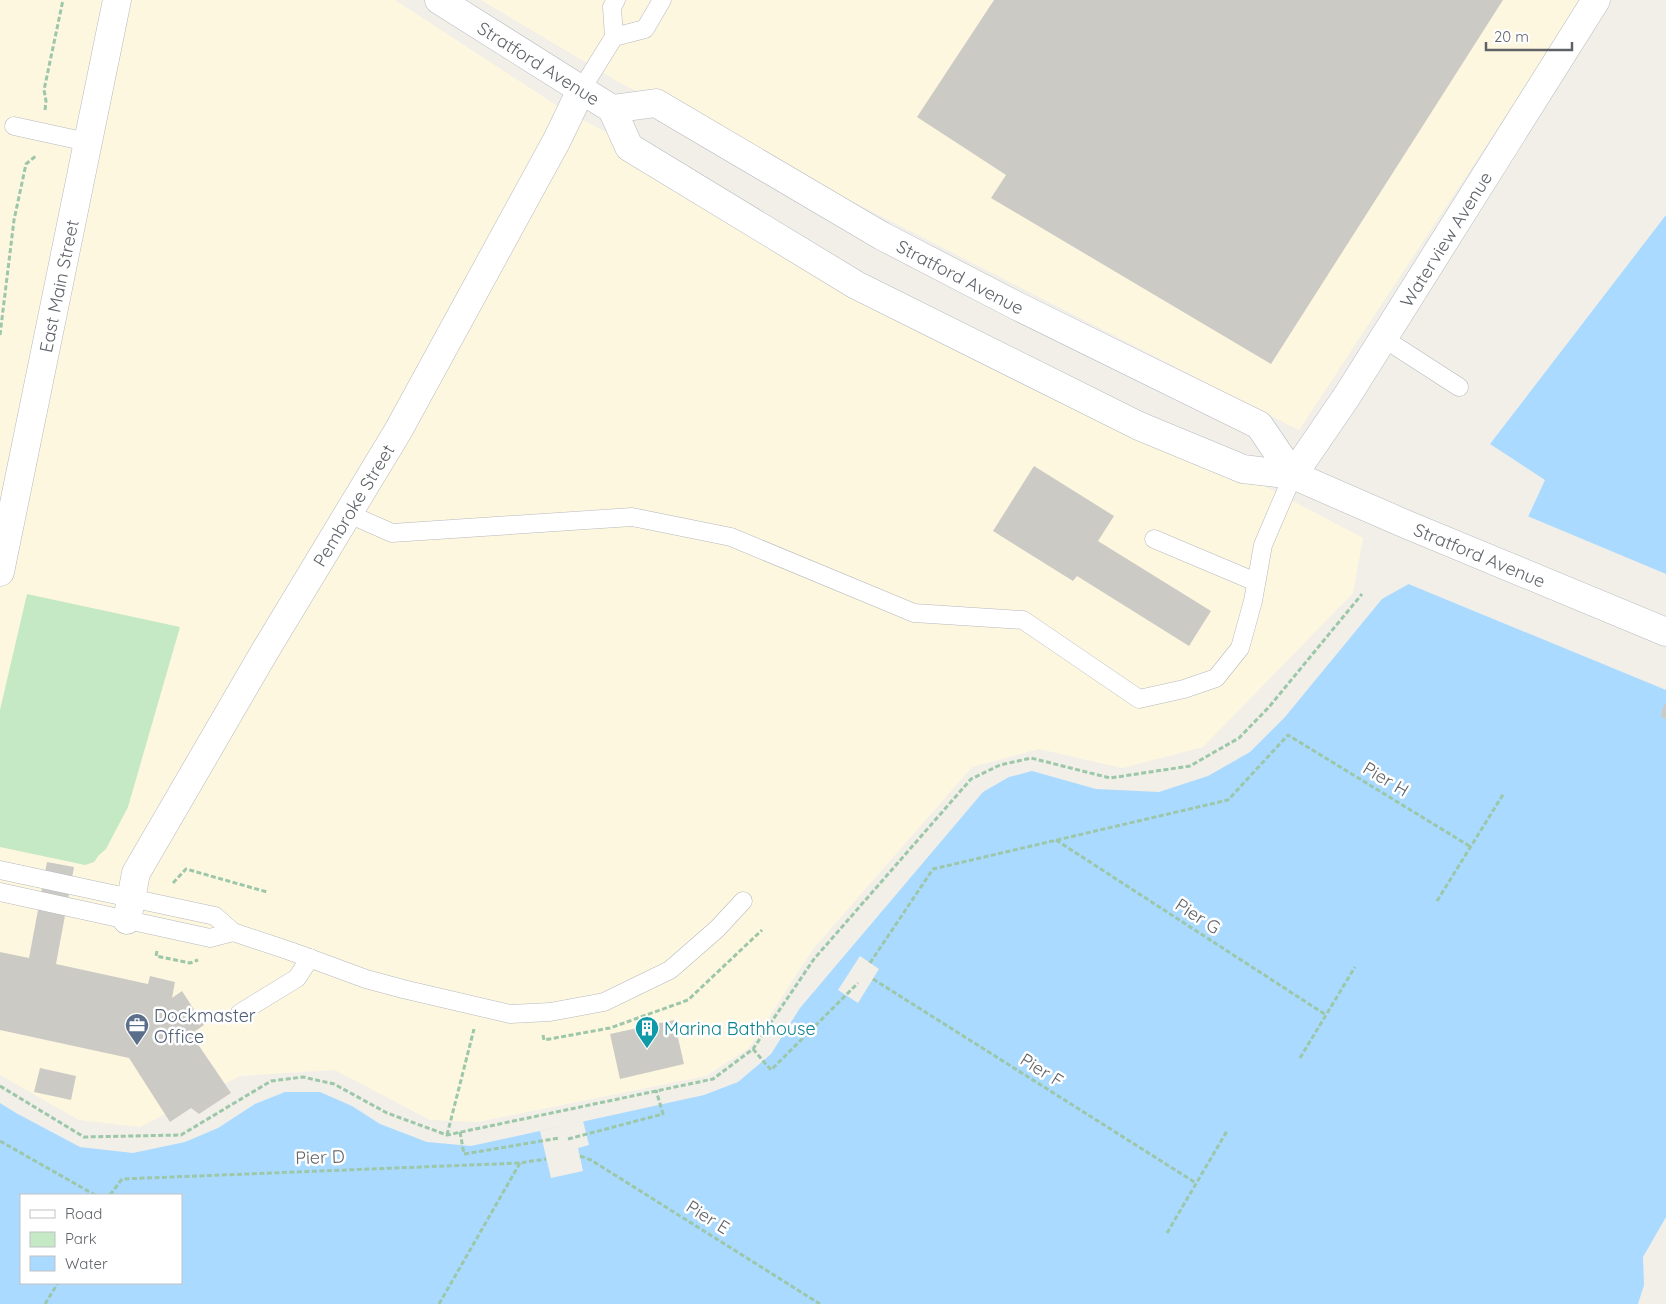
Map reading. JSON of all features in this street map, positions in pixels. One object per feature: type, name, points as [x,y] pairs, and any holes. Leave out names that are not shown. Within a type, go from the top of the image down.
[{"type":"main road","name":"East Main Street","points":[[0,572],[117,0]]},
{"type":"main road","name":"Stratford Avenue","points":[[439,0],[612,109],[629,147],[856,286],[1140,426],[1243,469],[1293,475],[1402,523],[1666,632]]},
{"type":"main road","name":"Waterview Avenue","points":[[1293,475],[1384,338],[1596,0]]},
{"type":"main road","name":"Pembroke Street","points":[[129,909],[136,873],[265,651],[403,422],[557,140],[581,90]]},
{"type":"main road","name":"Stratford Avenue","points":[[612,109],[656,103],[882,236],[1017,306],[1259,425],[1293,475]]},
{"type":"lane","points":[[581,90],[614,37],[612,7],[616,0]]},
{"type":"lane","points":[[614,37],[645,29],[662,0]]},
{"type":"lane","points":[[14,126],[87,142]]},
{"type":"lane","points":[[1384,338],[1458,387]]},
{"type":"lane","points":[[348,514],[392,533],[632,517],[731,537],[914,613],[1023,620],[1139,699],[1184,689],[1216,678],[1240,648],[1253,601],[1263,545],[1293,475]]},
{"type":"lane","points":[[1154,539],[1256,582]]},
{"type":"lane","points":[[0,870],[129,909]]},
{"type":"lane","points":[[0,892],[129,909],[215,916],[232,932],[375,981],[510,1014],[550,1012],[604,1002],[670,970],[717,929],[743,901]]},
{"type":"lane","points":[[240,1013],[297,978],[310,958]]},
{"type":"path","points":[[0,335],[14,220],[26,164],[38,154],[46,101],[44,90],[63,0]]},
{"type":"path","name":"Pier H","points":[[1055,840],[1228,800],[1288,735],[1471,847]]},
{"type":"path","points":[[1437,901],[1504,793]]},
{"type":"path","points":[[870,963],[934,869],[1055,840]]},
{"type":"path","name":"Pier G","points":[[1055,840],[1326,1015]]},
{"type":"path","points":[[1300,1058],[1354,967]]},
{"type":"path","name":"Pier F","points":[[873,979],[1196,1183]]},
{"type":"path","points":[[753,1049],[771,1070],[858,983]]},
{"type":"path","points":[[447,1135],[480,1007]]},
{"type":"path","points":[[568,1138],[663,1114],[656,1090]]},
{"type":"path","points":[[1167,1233],[1227,1131]]},
{"type":"path","points":[[460,1132],[464,1154],[559,1138]]},
{"type":"path","points":[[0,1141],[93,1194]]},
{"type":"path","name":"Pier E","points":[[580,1156],[591,1160],[820,1304]]},
{"type":"path","name":"Pier D","points":[[111,1194],[122,1179],[520,1163],[546,1159]]},
{"type":"path","points":[[439,1304],[520,1163]]},
{"type":"path","points":[[45,1304],[57,1284]]},
{"type":"shaded area","points":[[0,0],[395,0],[556,105],[954,322],[1363,538],[1353,593],[1203,747],[1122,768],[1039,749],[972,767],[813,949],[749,1048],[706,1076],[478,1122],[430,1120],[335,1070],[240,1076],[140,1127],[79,1120],[0,1075]]},
{"type":"shaded area","points":[[481,0],[1582,0],[1299,430],[617,81]]},
{"type":"green space","points":[[27,594],[180,627],[128,807],[106,849],[94,862],[85,865],[0,847],[0,710]]},
{"type":"water","points":[[1666,215],[1666,1259],[1647,1292],[1644,1304],[0,1304],[0,1103],[80,1147],[133,1153],[185,1142],[218,1128],[255,1104],[285,1092],[320,1092],[352,1106],[380,1124],[427,1142],[471,1146],[704,1095],[738,1082],[771,1054],[800,1008],[983,792],[1009,777],[1032,771],[1096,789],[1159,792],[1208,776],[1250,752],[1285,717],[1382,599],[1528,517],[1545,480],[1490,444]]},
{"type":"pier","points":[[1525,515],[1666,574],[1666,690],[1406,583]]},
{"type":"pier","points":[[860,956],[879,969],[858,1003],[838,990]]},
{"type":"pier","points":[[583,1121],[589,1145],[578,1148],[583,1171],[551,1178],[540,1131]]},
{"type":"pier","points":[[1666,1217],[1666,1264],[1649,1293],[1646,1304],[1638,1304],[1644,1285],[1643,1257]]},
{"type":"building","points":[[994,0],[1503,0],[1271,364],[991,198],[1006,175],[917,117]]},
{"type":"building","points":[[1034,466],[1114,516],[1098,541],[1211,611],[1189,646],[1077,576],[1073,581],[993,531]]},
{"type":"building","points":[[1666,702],[1666,719],[1661,717]]},
{"type":"building","name":"Dockmaster Office","points":[[47,862],[74,867],[56,964],[148,984],[150,976],[175,982],[172,998],[182,991],[204,1025],[191,1034],[231,1093],[199,1114],[191,1108],[170,1122],[129,1058],[0,1030],[0,952],[29,958]]},
{"type":"building","name":"Marina Bathhouse","points":[[674,1020],[684,1064],[620,1079],[610,1034]]},
{"type":"building","points":[[40,1068],[76,1076],[71,1100],[34,1092]]},
{"type":"place","name":"Dockmaster Office","points":[[137,1046]]},
{"type":"place","name":"Marina Bathhouse","points":[[647,1049]]}]
